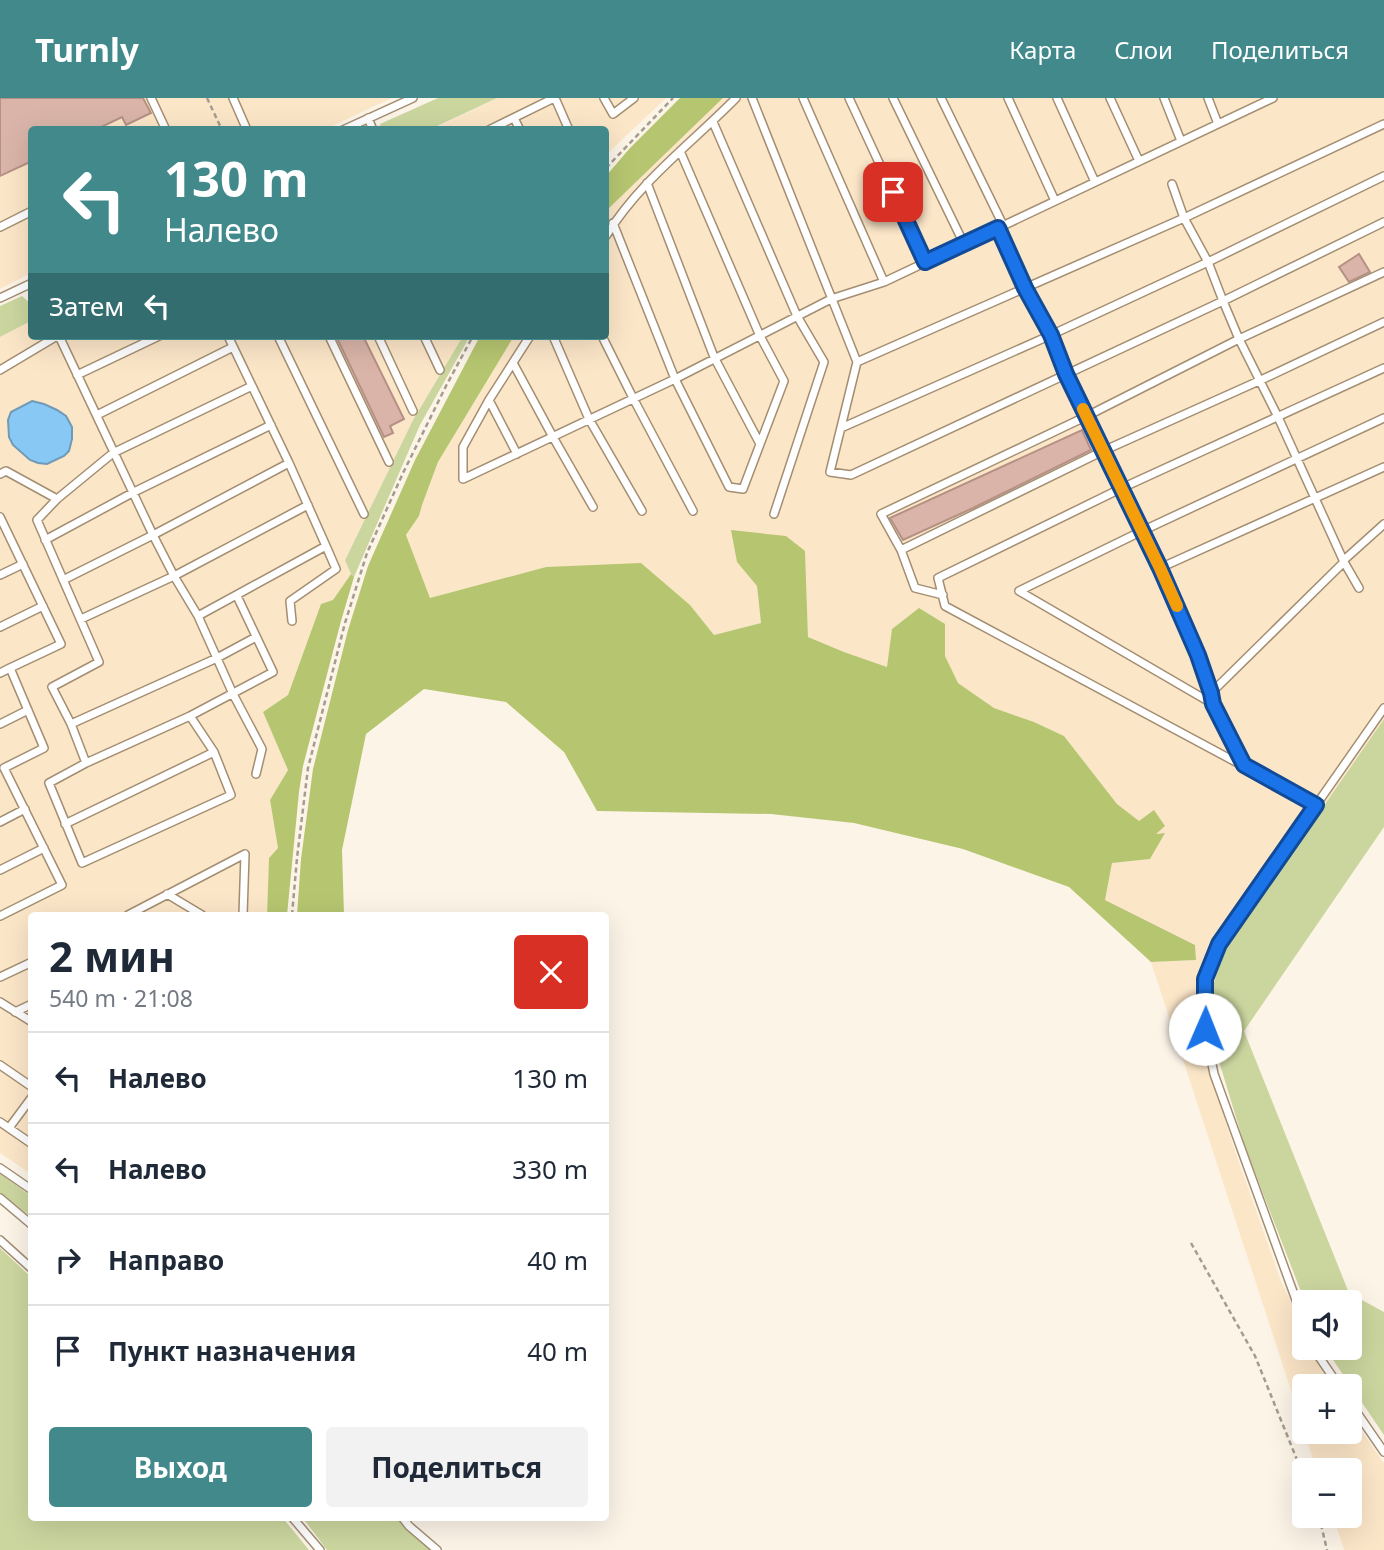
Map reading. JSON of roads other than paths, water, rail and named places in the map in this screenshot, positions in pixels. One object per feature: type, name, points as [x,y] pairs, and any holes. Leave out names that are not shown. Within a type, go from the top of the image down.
[{"type":"lane","points":[[151,98],[164,126]]},
{"type":"lane","points":[[233,98],[246,126]]},
{"type":"lane","points":[[351,126],[412,98]]},
{"type":"lane","points":[[497,126],[555,98],[567,126]]},
{"type":"lane","points":[[604,98],[613,114],[634,98]]},
{"type":"lane","points":[[609,230],[647,183],[736,98]]},
{"type":"lane","points":[[751,98],[857,362],[830,472],[851,475],[1223,301],[1384,222]]},
{"type":"lane","points":[[803,98],[884,282]]},
{"type":"lane","points":[[849,98],[925,262]]},
{"type":"lane","points":[[893,98],[964,244]]},
{"type":"lane","points":[[941,98],[1000,226],[1025,288],[1051,335],[1066,374],[1160,568],[1198,655],[1213,704],[1244,765]]},
{"type":"lane","points":[[1008,98],[1055,201]]},
{"type":"lane","points":[[1057,98],[1095,182]]},
{"type":"lane","points":[[1110,98],[1139,161]]},
{"type":"lane","points":[[1164,98],[1181,141]]},
{"type":"lane","points":[[1208,98],[1218,124]]},
{"type":"lane","points":[[527,340],[463,447],[463,480],[675,379],[831,299],[884,282],[1218,124],[1254,102],[1273,98]]},
{"type":"lane","points":[[368,118],[371,126]]},
{"type":"lane","points":[[514,118],[518,126]]},
{"type":"lane","points":[[713,122],[797,316],[824,362],[774,514]]},
{"type":"lane","points":[[857,362],[1184,218],[1384,124]]},
{"type":"lane","points":[[613,223],[675,379],[729,487],[743,489],[784,381],[760,336],[681,151]]},
{"type":"lane","points":[[841,428],[1051,335],[1384,176]]},
{"type":"lane","points":[[647,183],[714,358],[760,444]]},
{"type":"lane","points":[[1172,184],[1184,218],[1208,261],[1239,339],[1359,588]]},
{"type":"lane","points":[[0,226],[28,213]]},
{"type":"lane","points":[[943,595],[915,588],[901,550],[881,514],[1087,416],[1239,339],[1384,272]]},
{"type":"lane","points":[[0,298],[28,285]]},
{"type":"lane","points":[[901,550],[1103,451],[1384,322]]},
{"type":"lane","points":[[0,370],[51,340]]},
{"type":"lane","points":[[60,340],[153,535],[198,616],[233,694],[262,749],[256,774]]},
{"type":"lane","points":[[77,374],[150,340]]},
{"type":"lane","points":[[230,340],[336,569],[290,601],[292,621]]},
{"type":"lane","points":[[280,340],[364,514]]},
{"type":"lane","points":[[331,340],[389,462]]},
{"type":"lane","points":[[380,340],[414,411]]},
{"type":"lane","points":[[426,340],[440,370]]},
{"type":"lane","points":[[555,340],[589,419],[642,511]]},
{"type":"lane","points":[[604,340],[693,511]]},
{"type":"lane","points":[[97,415],[233,347]]},
{"type":"lane","points":[[513,363],[593,507]]},
{"type":"lane","points":[[1316,805],[945,606],[938,578],[1122,488],[1384,368]]},
{"type":"lane","points":[[86,763],[71,724],[52,687],[99,662],[37,520],[57,499],[113,453],[252,386]]},
{"type":"lane","points":[[489,400],[517,454]]},
{"type":"lane","points":[[1213,704],[1019,591],[1384,418]]},
{"type":"lane","points":[[45,540],[134,492],[271,425]]},
{"type":"lane","points":[[63,580],[289,463]]},
{"type":"lane","points":[[1160,568],[1384,467]]},
{"type":"lane","points":[[0,474],[5,471],[57,499]]},
{"type":"lane","points":[[81,619],[174,576],[308,505]]},
{"type":"lane","points":[[0,517],[61,644],[0,673]]},
{"type":"lane","points":[[1211,693],[1384,524]]},
{"type":"lane","points":[[198,616],[326,547]]},
{"type":"lane","points":[[0,575],[23,564]]},
{"type":"lane","points":[[190,716],[214,752],[230,795],[82,863],[49,783],[86,763],[190,716],[273,672],[237,596]]},
{"type":"lane","points":[[0,627],[43,606]]},
{"type":"lane","points":[[71,724],[217,658],[256,636]]},
{"type":"lane","points":[[0,916],[62,885],[2,769],[44,748],[9,668]]},
{"type":"lane","points":[[1292,1290],[1214,1074],[1205,1029],[1205,979],[1219,944],[1384,708]]},
{"type":"lane","points":[[0,724],[28,710]]},
{"type":"lane","points":[[65,824],[214,752]]},
{"type":"lane","points":[[0,822],[25,809]]},
{"type":"lane","points":[[0,870],[44,848]]},
{"type":"lane","points":[[134,912],[244,855],[243,912]]},
{"type":"lane","points":[[167,894],[197,912]]},
{"type":"lane","points":[[0,977],[28,964]]},
{"type":"lane","points":[[0,1002],[28,1020]]},
{"type":"lane","points":[[16,1012],[28,1006]]},
{"type":"lane","points":[[0,1065],[28,1084]]},
{"type":"lane","points":[[9,1128],[28,1102]]},
{"type":"lane","points":[[0,1122],[28,1141]]},
{"type":"lane","points":[[0,1168],[28,1187]]},
{"type":"lane","points":[[0,1198],[28,1221]]},
{"type":"lane","points":[[0,1240],[28,1265]]},
{"type":"lane","points":[[1362,1420],[1384,1452]]},
{"type":"lane","points":[[295,1521],[320,1550]]},
{"type":"lane","points":[[405,1521],[436,1550]]},
{"type":"water","points":[[32,401],[57,410],[66,416],[72,427],[69,451],[47,464],[30,460],[13,445],[9,437],[8,420],[11,412]]}]
